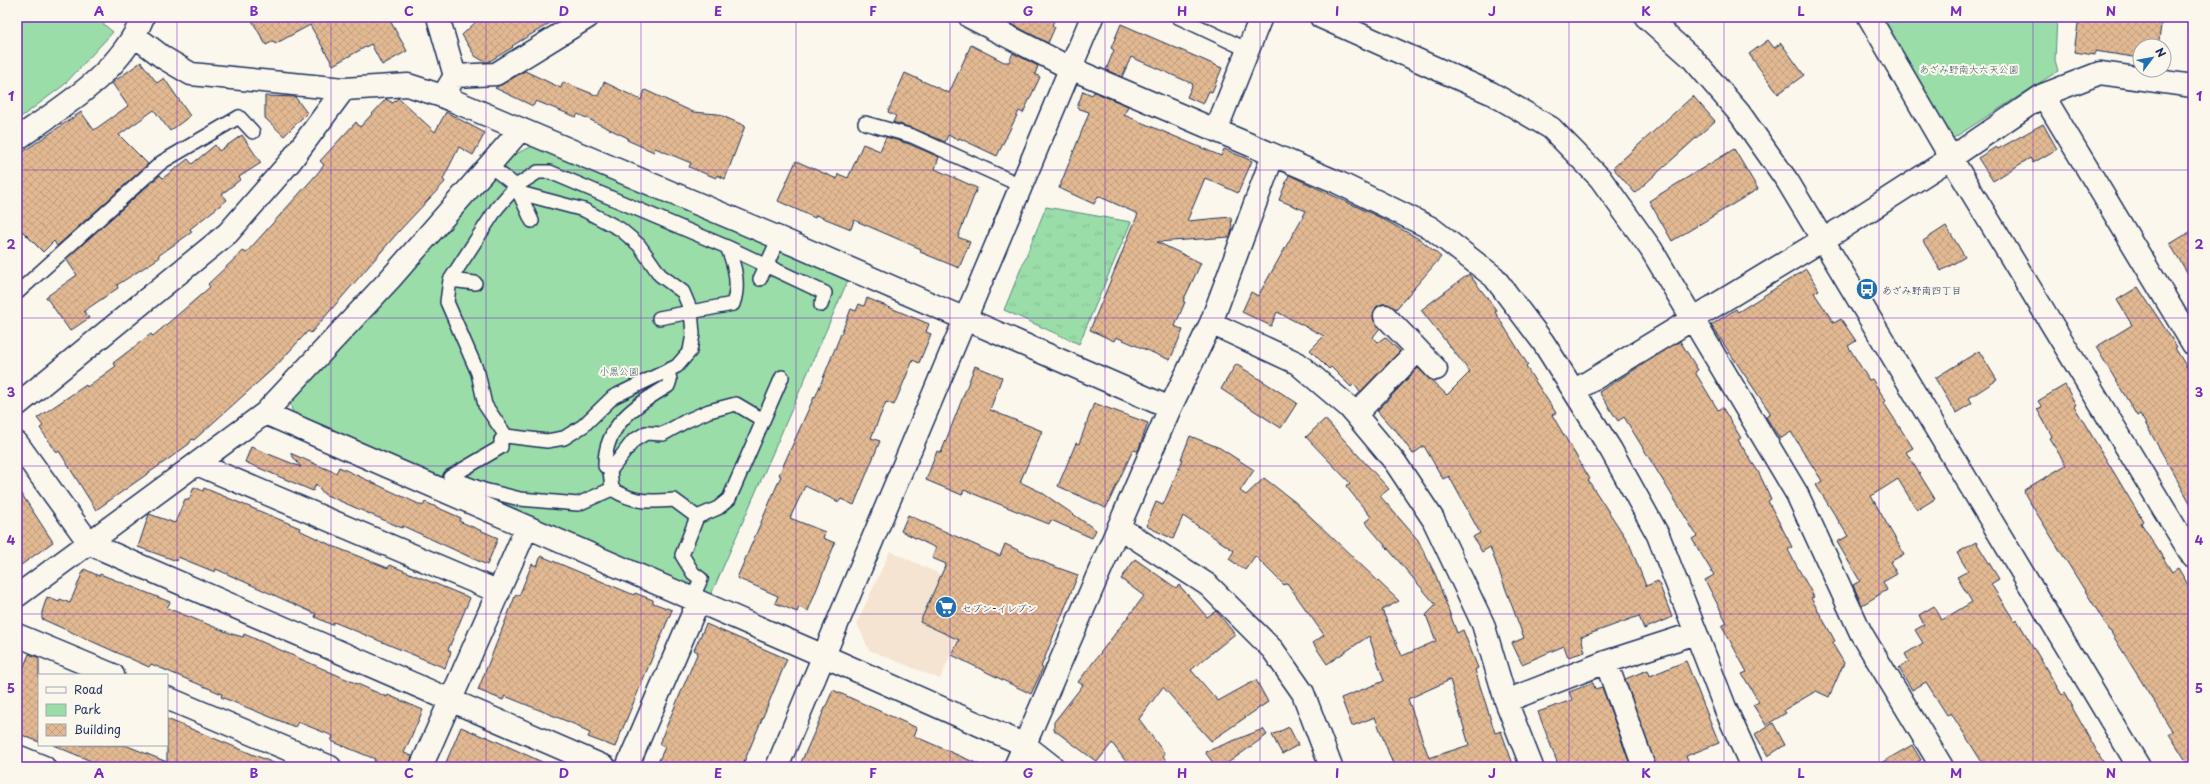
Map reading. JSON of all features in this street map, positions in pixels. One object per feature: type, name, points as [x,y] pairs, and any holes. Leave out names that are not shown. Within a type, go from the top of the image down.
[{"type":"street","points":[[439,17],[455,76],[442,96]]},
{"type":"street","points":[[455,76],[496,74],[588,17]]},
{"type":"street","points":[[970,17],[1070,68],[1337,182],[1431,228],[1494,277],[1543,342],[1611,450],[1658,535],[1726,710],[1752,767]]},
{"type":"street","points":[[776,767],[1092,17]]},
{"type":"street","points":[[1216,130],[1261,17]]},
{"type":"street","points":[[1321,17],[1491,93],[1551,128],[1600,178],[1651,249],[1797,494],[1861,633],[1942,767]]},
{"type":"street","points":[[1646,17],[1692,58],[1740,114],[1788,182],[2138,767]]},
{"type":"street","points":[[1869,17],[1951,158],[2193,557]]},
{"type":"street","points":[[17,139],[91,87],[139,27],[164,58],[191,74],[344,89],[408,85],[442,96],[779,238],[1170,408]]},
{"type":"street","points":[[1574,392],[1823,240],[1951,158],[2043,95],[2100,73],[2193,86]]},
{"type":"street","points":[[17,405],[228,233],[290,162],[344,89]]},
{"type":"street","points":[[2043,95],[2193,344]]},
{"type":"street","points":[[17,596],[90,544],[265,413],[390,279],[521,129]]},
{"type":"street","points":[[1015,767],[1026,745],[1120,528],[1170,408],[1211,323],[1273,155]]},
{"type":"street","points":[[1385,316],[1436,369]]},
{"type":"street","points":[[1211,323],[1297,363],[1356,414],[1395,462],[1433,520],[1483,624],[1506,701],[1532,767]]},
{"type":"street","points":[[1356,414],[1418,350]]},
{"type":"street","points":[[265,413],[1026,745],[1053,767]]},
{"type":"street","points":[[17,443],[90,544],[605,767]]},
{"type":"street","points":[[197,464],[499,592]]},
{"type":"street","points":[[421,767],[527,527]]},
{"type":"street","points":[[1120,528],[1208,585],[1273,650],[1303,693],[1331,767]]},
{"type":"street","points":[[627,767],[695,601]]},
{"type":"street","points":[[1506,701],[1606,662],[1696,633]]},
{"type":"street","points":[[17,635],[110,674]]},
{"type":"street","points":[[1606,662],[1644,767]]},
{"type":"street","points":[[168,698],[330,767]]},
{"type":"street","points":[[17,756],[44,767]]},
{"type":"lane","points":[[1178,17],[1248,50]]},
{"type":"lane","points":[[17,293],[162,162],[239,117],[253,132]]},
{"type":"lane","points":[[865,123],[912,136],[1020,185]]},
{"type":"lane","points":[[489,165],[518,190],[584,210],[620,229],[639,246],[660,275],[683,292],[691,311],[693,334],[690,352],[677,366],[613,397],[583,426],[564,438],[547,441],[506,436],[501,440],[501,447],[450,477],[484,490],[520,499],[578,504],[612,489]]},
{"type":"lane","points":[[506,436],[485,405],[478,373],[447,302],[450,280],[497,208],[538,172],[550,172],[727,247],[825,294],[821,305]]},
{"type":"lane","points":[[518,190],[532,221]]},
{"type":"lane","points":[[760,279],[779,238]]},
{"type":"lane","points":[[659,318],[733,304],[737,294],[736,273],[727,247]]},
{"type":"lane","points":[[450,280],[475,283]]},
{"type":"lane","points":[[610,471],[604,466],[604,454],[620,421],[634,406],[668,386],[670,380],[668,370]]},
{"type":"lane","points":[[695,601],[701,579],[693,573],[682,555],[697,518],[718,508],[729,499],[782,377]]},
{"type":"lane","points":[[697,518],[674,500],[650,502],[627,499],[612,489],[610,471],[633,441],[646,433],[663,434],[686,420],[709,411],[736,404],[763,420]]},
{"type":"shaded area","points":[[890,551],[978,592],[940,679],[869,650],[857,623]]},
{"type":"green space","points":[[17,17],[95,17],[113,32],[64,85],[17,120]]},
{"type":"green space","name":"あざみ野南大六天公園","points":[[1878,17],[2057,17],[2055,60],[2058,71],[1952,139]]},
{"type":"green space","name":"小黒公園","points":[[533,146],[848,280],[710,597],[294,418],[289,398],[341,347],[513,155]]},
{"type":"green space","points":[[1046,207],[1131,222],[1079,344],[1004,310]]},
{"type":"building","points":[[250,17],[388,17],[407,51],[382,65],[371,44],[333,65],[310,25],[275,44],[274,41],[266,45]]},
{"type":"building","points":[[481,17],[560,17],[488,62],[485,62],[475,56],[462,35]]},
{"type":"building","points":[[998,17],[1056,17],[1052,25],[1055,27],[1048,43]]},
{"type":"building","points":[[2079,17],[2150,17],[2162,19],[2159,38],[2132,38],[2132,57],[2095,51],[2095,55],[2074,52]]},
{"type":"building","points":[[1121,24],[1222,68],[1212,92],[1209,91],[1203,104],[1187,97],[1193,84],[1131,57],[1122,77],[1106,70],[1114,50],[1111,48]]},
{"type":"building","points":[[1768,40],[1774,48],[1781,43],[1804,75],[1778,94],[1749,54]]},
{"type":"building","points":[[971,45],[1004,62],[1009,62],[1013,53],[1038,66],[1035,74],[1040,77],[1023,113],[1019,111],[997,156],[959,138],[958,140],[948,135],[945,142],[915,129],[893,122],[896,116],[888,112],[905,73],[949,93]]},
{"type":"building","points":[[141,62],[157,83],[164,78],[190,116],[170,131],[154,110],[119,135],[148,164],[57,246],[54,241],[43,252],[17,226],[17,156],[81,112],[94,130],[128,106],[112,83]]},
{"type":"building","points":[[525,71],[561,88],[563,82],[598,96],[604,82],[641,100],[645,90],[693,112],[718,114],[745,126],[725,179],[717,175],[716,178],[689,167],[691,163],[655,148],[654,152],[627,140],[628,138],[578,114],[576,117],[536,101],[533,106],[495,88]]},
{"type":"building","points":[[1083,91],[1092,95],[1094,92],[1128,106],[1124,115],[1221,156],[1224,149],[1252,161],[1238,193],[1205,178],[1187,221],[1231,217],[1232,230],[1230,237],[1157,242],[1201,263],[1183,301],[1185,302],[1175,326],[1183,330],[1170,360],[1116,337],[1114,341],[1090,330],[1138,214],[1098,196],[1094,204],[1059,188],[1089,112],[1077,108]]},
{"type":"building","points":[[265,96],[295,97],[307,113],[284,136],[265,118]]},
{"type":"building","points":[[1693,96],[1715,121],[1635,193],[1613,168]]},
{"type":"building","points":[[398,98],[435,132],[446,112],[485,133],[473,155],[459,147],[443,179],[445,182],[400,230],[311,333],[308,331],[276,366],[194,440],[192,439],[189,444],[96,510],[59,451],[57,453],[40,428],[43,426],[37,418],[86,385],[87,387],[116,366],[113,363],[151,334],[153,336],[210,287],[208,284],[243,251],[246,253],[316,175],[324,165],[320,161],[356,122],[360,127],[386,99],[393,103]]},
{"type":"building","points":[[2043,124],[2057,149],[2033,163],[2030,158],[1993,181],[1978,158],[1996,147],[1998,149]]},
{"type":"building","points":[[242,135],[261,163],[239,177],[241,179],[222,194],[227,200],[190,229],[192,232],[158,256],[159,258],[117,285],[118,288],[84,311],[89,318],[70,331],[46,297],[77,275],[66,259],[160,175],[163,178],[188,159],[192,164],[215,145],[219,151]]},
{"type":"building","points":[[886,137],[909,144],[939,157],[935,169],[977,188],[958,237],[970,242],[959,268],[920,252],[921,249],[854,220],[851,229],[816,215],[815,218],[778,201],[796,161],[837,179],[838,174],[848,178],[863,144],[880,151]]},
{"type":"building","points":[[1734,149],[1758,189],[1672,241],[1649,201]]},
{"type":"building","points":[[1289,175],[1379,217],[1421,240],[1441,257],[1396,309],[1388,304],[1382,304],[1376,307],[1373,319],[1380,328],[1373,337],[1378,342],[1385,337],[1400,351],[1360,392],[1354,384],[1351,387],[1331,367],[1329,369],[1310,350],[1324,336],[1277,312],[1271,326],[1242,312],[1251,292],[1258,296],[1306,211],[1279,200]]},
{"type":"building","points":[[1946,226],[1965,257],[1941,271],[1923,241]]},
{"type":"building","points":[[2193,230],[2193,282],[2170,244]]},
{"type":"building","points":[[1806,269],[1819,290],[1814,293],[1834,323],[1841,319],[1856,341],[1848,346],[1869,380],[1872,379],[1886,401],[1884,403],[1913,448],[1906,452],[1935,499],[1917,510],[1898,479],[1871,496],[1904,554],[1890,562],[1897,574],[1883,582],[1887,590],[1862,605],[1853,585],[1860,581],[1837,542],[1848,536],[1816,485],[1822,481],[1791,432],[1780,439],[1766,417],[1771,414],[1711,325],[1736,309],[1738,312]]},
{"type":"building","points":[[1469,274],[1497,311],[1495,312],[1528,365],[1526,367],[1556,413],[1552,415],[1590,479],[1588,480],[1629,543],[1646,586],[1658,581],[1672,617],[1644,629],[1639,616],[1581,637],[1585,652],[1568,657],[1564,646],[1522,664],[1512,643],[1524,638],[1490,547],[1482,552],[1473,537],[1480,533],[1449,476],[1443,479],[1424,446],[1413,454],[1395,429],[1394,430],[1377,411],[1418,368],[1447,395],[1470,372],[1421,310]]},
{"type":"building","points":[[2138,287],[2177,347],[2175,348],[2193,377],[2193,508],[2140,414],[2137,416],[2096,347],[2132,325],[2117,300]]},
{"type":"building","points":[[867,298],[929,324],[926,332],[931,334],[919,363],[913,360],[894,405],[886,402],[871,438],[880,441],[854,505],[841,499],[839,502],[805,486],[790,518],[825,532],[823,538],[835,543],[808,611],[799,607],[797,612],[775,603],[778,596],[737,578],[781,476],[779,475],[814,397],[815,398],[851,309],[856,311],[859,304],[864,306]]},
{"type":"building","points":[[1680,341],[1698,370],[1695,372],[1718,410],[1722,407],[1741,438],[1738,440],[1759,473],[1771,499],[1768,501],[1792,547],[1788,550],[1814,597],[1811,598],[1835,641],[1832,643],[1844,663],[1829,697],[1816,691],[1784,710],[1786,713],[1766,725],[1753,705],[1759,702],[1742,674],[1747,672],[1722,626],[1727,623],[1705,580],[1714,575],[1692,539],[1697,536],[1624,417],[1618,421],[1599,392]]},
{"type":"building","points":[[1979,351],[1997,380],[1969,398],[1972,403],[1956,413],[1935,378]]},
{"type":"building","points":[[1236,364],[1297,403],[1281,428],[1221,389]]},
{"type":"building","points":[[975,366],[1002,377],[990,410],[1042,431],[1020,482],[1041,492],[1096,530],[1092,538],[1051,520],[1049,524],[964,490],[962,495],[926,480],[937,451],[941,453]]},
{"type":"building","points":[[2065,385],[2076,405],[2074,406],[2143,521],[2141,523],[2172,572],[2178,568],[2193,593],[2193,767],[2190,767],[2169,734],[2173,732],[2026,496],[2024,490],[2066,465],[2049,438],[2052,436],[2037,409],[2042,407],[2038,401]]},
{"type":"building","points":[[1094,403],[1148,423],[1138,451],[1133,450],[1106,508],[1058,486],[1076,443],[1079,444]]},
{"type":"building","points":[[1325,419],[1389,489],[1380,496],[1418,540],[1436,576],[1457,633],[1463,630],[1478,668],[1475,670],[1495,733],[1501,731],[1514,767],[1394,767],[1375,717],[1352,726],[1341,698],[1384,681],[1369,636],[1327,664],[1313,643],[1324,635],[1287,583],[1284,585],[1255,556],[1245,570],[1229,559],[1234,551],[1183,516],[1173,539],[1146,526],[1156,502],[1163,505],[1183,459],[1181,459],[1190,436],[1220,448],[1254,470],[1240,491],[1246,495],[1264,478],[1295,502],[1399,601],[1382,610],[1402,656],[1436,641],[1426,615],[1436,605],[1365,522],[1371,517],[1346,486],[1350,483],[1306,437]],"holes":[[[1450,680],[1469,745],[1429,758],[1408,699]]]},
{"type":"building","points":[[251,447],[301,467],[290,453],[336,473],[339,467],[423,506],[425,502],[461,518],[459,521],[498,538],[487,565],[403,526],[402,528],[324,494],[316,484],[313,491],[245,462]]},
{"type":"building","points":[[17,487],[53,542],[17,568]]},
{"type":"building","points":[[194,487],[203,491],[204,488],[300,528],[299,530],[335,547],[388,568],[390,565],[470,598],[448,650],[451,652],[445,668],[334,622],[332,625],[315,617],[316,614],[216,569],[215,572],[178,557],[177,561],[138,547],[149,514],[175,523],[185,499],[189,500]]},
{"type":"building","points":[[908,515],[1000,556],[1005,544],[1050,565],[1078,575],[1041,667],[1043,668],[1031,694],[952,655],[959,640],[920,622],[946,564],[932,558],[936,548],[901,531]]},
{"type":"building","points":[[1976,542],[1999,579],[1991,584],[2015,622],[2017,620],[2062,695],[2064,693],[2106,767],[1985,767],[1951,713],[1947,715],[1926,682],[1912,690],[1899,668],[1909,661],[1905,654],[1923,643],[1915,630],[1924,625],[1919,615],[1934,606],[1942,620],[1972,602],[1957,577],[1968,571],[1957,553]]},
{"type":"building","points":[[541,556],[634,595],[635,593],[653,600],[653,603],[672,610],[615,747],[588,737],[590,733],[581,729],[581,727],[505,696],[503,700],[478,690],[516,594],[519,596],[532,564],[537,566]]},
{"type":"building","points":[[1135,559],[1176,588],[1179,585],[1207,617],[1216,611],[1235,634],[1191,670],[1218,701],[1256,680],[1268,702],[1211,741],[1163,687],[1139,719],[1165,754],[1163,756],[1171,767],[1130,767],[1112,743],[1097,762],[1054,730],[1054,722],[1083,685],[1078,682],[1144,596],[1121,579]]},
{"type":"building","points":[[84,569],[170,602],[167,608],[232,634],[243,637],[244,634],[387,697],[388,695],[423,710],[404,753],[412,756],[409,767],[388,767],[374,761],[375,759],[331,741],[333,736],[298,722],[295,727],[221,697],[222,694],[151,664],[149,667],[42,619],[42,612],[47,597],[59,602],[60,599],[70,603]]},
{"type":"building","points":[[706,624],[787,659],[742,767],[656,767],[665,747],[659,744],[698,652],[694,650]]},
{"type":"building","points":[[29,654],[39,658],[38,742],[17,733],[17,683]]},
{"type":"building","points":[[1686,661],[1719,743],[1686,756],[1690,767],[1656,767],[1625,679],[1648,670],[1650,676]]},
{"type":"building","points":[[1593,683],[1595,689],[1602,687],[1631,767],[1559,767],[1538,712],[1572,700],[1569,692]]},
{"type":"building","points":[[833,690],[917,728],[914,736],[985,767],[799,767]]},
{"type":"building","points":[[168,719],[281,767],[105,767],[55,746],[127,746],[167,762]]},
{"type":"building","points":[[1773,723],[1785,745],[1768,756],[1755,734]]},
{"type":"building","points":[[461,727],[484,737],[485,736],[553,767],[444,767]]},
{"type":"building","points":[[1289,727],[1298,745],[1282,754],[1272,735]]},
{"type":"building","points":[[1263,729],[1267,735],[1222,767],[1216,767],[1205,752]]},
{"type":"building","points":[[1912,745],[1921,760],[1908,767],[1874,767]]},
{"type":"place","name":"あざみ野南四丁目","points":[[1867,289]]},
{"type":"place","name":"セブン-イレブン","points":[[946,607]]}]
